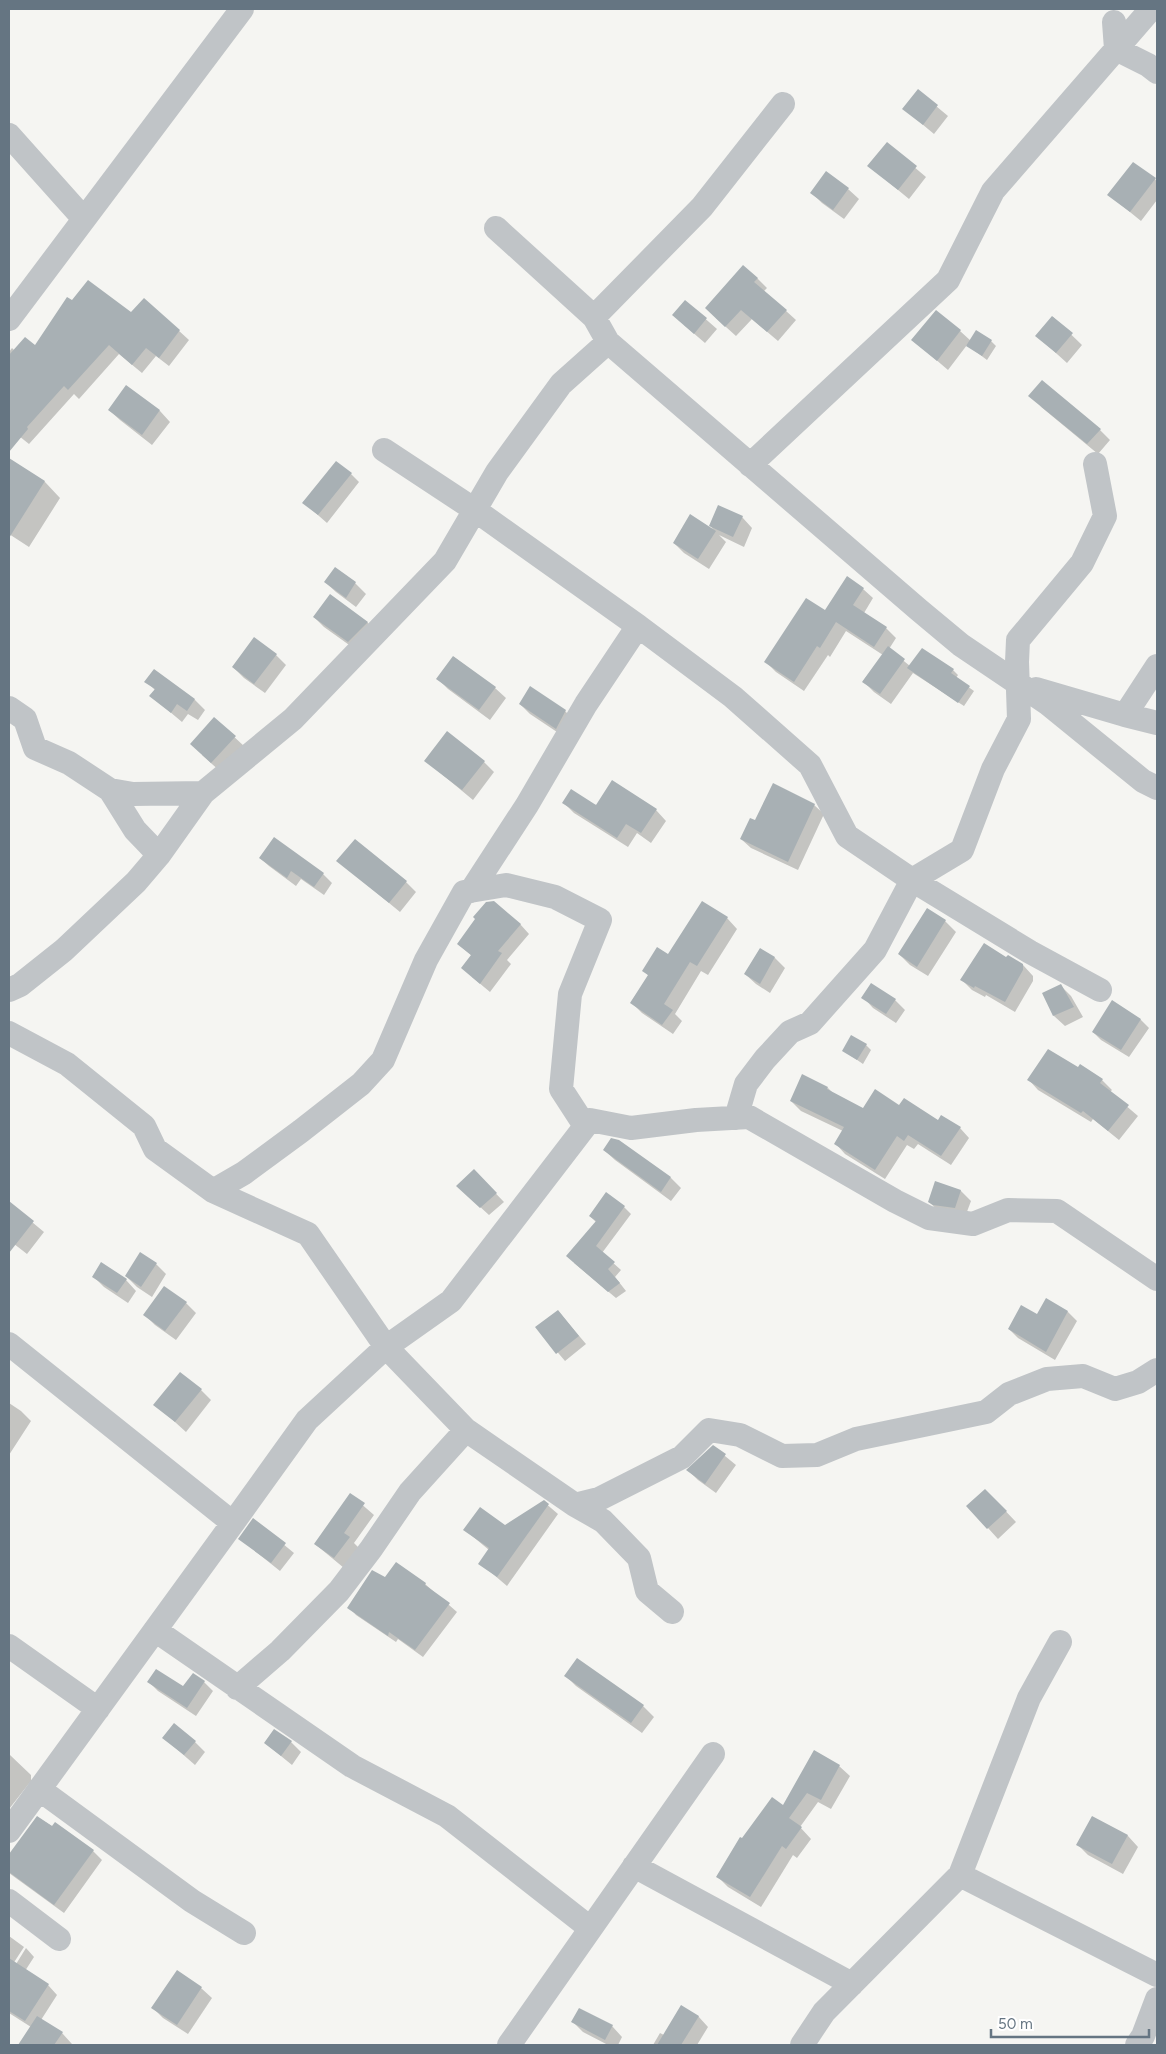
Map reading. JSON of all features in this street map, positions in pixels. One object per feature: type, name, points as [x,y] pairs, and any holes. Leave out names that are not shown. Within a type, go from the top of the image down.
[{"type":"street","points":[[9,319],[242,9]]},
{"type":"street","points":[[750,465],[948,280],[993,191],[1150,9]]},
{"type":"street","points":[[1114,22],[1116,49]]},
{"type":"street","points":[[1116,49],[1148,65],[1157,72]]},
{"type":"street","points":[[594,316],[702,207],[783,104]]},
{"type":"street","points":[[9,135],[84,218]]},
{"type":"street","points":[[496,228],[594,316],[608,342],[961,645],[1047,703],[1143,781],[1157,788]]},
{"type":"street","points":[[9,990],[20,984],[64,950],[136,882],[159,855],[203,793],[293,719],[445,561],[497,472],[561,384],[608,342]]},
{"type":"street","points":[[384,450],[475,510],[638,626],[733,697],[810,764],[847,836],[912,880],[1030,952],[1100,990]]},
{"type":"street","points":[[736,1118],[746,1084],[765,1059],[790,1032],[810,1023],[875,950],[912,880],[962,850],[993,769],[1019,719],[1018,640],[1082,563],[1105,516],[1095,464]]},
{"type":"street","points":[[471,891],[528,805],[586,704],[638,626]]},
{"type":"street","points":[[1125,715],[1157,666]]},
{"type":"street","points":[[1018,684],[1157,723]]},
{"type":"street","points":[[9,708],[25,719],[35,748],[69,763],[110,790],[133,794],[203,793]]},
{"type":"street","points":[[110,790],[135,830],[159,855]]},
{"type":"street","points":[[214,1191],[244,1173],[361,1084],[383,1060],[426,960],[464,892],[506,885],[555,897],[600,920],[570,994],[561,1089],[585,1126]]},
{"type":"street","points":[[9,1033],[67,1064],[144,1126],[155,1149],[214,1191],[308,1234],[386,1347],[466,1430],[575,1505],[603,1521],[639,1558],[647,1592],[672,1612]]},
{"type":"street","points":[[9,1831],[307,1420],[386,1347],[451,1301],[590,1120],[631,1128],[696,1120],[749,1117],[928,1218],[973,1224],[1008,1210],[1057,1210],[1157,1279]]},
{"type":"street","points":[[9,1344],[233,1523]]},
{"type":"street","points":[[575,1505],[598,1499],[682,1457],[708,1430],[740,1436],[782,1456],[817,1455],[856,1439],[986,1412],[1009,1394],[1047,1379],[1083,1376],[1115,1389],[1138,1382],[1157,1370]]},
{"type":"street","points":[[237,1688],[280,1651],[339,1591],[371,1549],[410,1492],[466,1430]]},
{"type":"street","points":[[155,1630],[352,1766],[447,1816],[590,1928]]},
{"type":"street","points":[[802,2045],[824,2012],[960,1874],[1029,1698],[1060,1642]]},
{"type":"street","points":[[9,1646],[98,1709]]},
{"type":"street","points":[[509,2045],[713,1754]]},
{"type":"street","points":[[39,1789],[192,1901],[244,1933]]},
{"type":"street","points":[[634,1866],[852,1984]]},
{"type":"street","points":[[960,1874],[1157,1975]]},
{"type":"street","points":[[9,1901],[59,1939]]},
{"type":"street","points":[[1136,2045],[1142,2036],[1157,1999]]},
{"type":"building","points":[[918,89],[938,105],[923,125],[902,109]]},
{"type":"building","points":[[887,142],[917,166],[898,190],[867,166]]},
{"type":"building","points":[[1133,162],[1156,178],[1130,212],[1107,195]]},
{"type":"building","points":[[826,171],[849,188],[833,210],[810,193]]},
{"type":"building","points":[[743,265],[758,278],[754,282],[787,310],[767,332],[741,310],[725,327],[705,308]]},
{"type":"building","points":[[88,280],[131,312],[144,298],[180,330],[159,358],[146,348],[132,365],[109,345],[68,390],[64,386],[27,427],[28,429],[9,452],[9,355],[25,337],[35,345],[67,297],[72,300]]},
{"type":"building","points":[[685,300],[707,318],[694,334],[672,315]]},
{"type":"building","points":[[936,310],[961,330],[937,361],[911,340]]},
{"type":"building","points":[[1052,316],[1073,333],[1056,353],[1035,336]]},
{"type":"building","points":[[976,330],[992,340],[982,356],[966,346]]},
{"type":"building","points":[[1042,380],[1101,429],[1087,444],[1028,396]]},
{"type":"building","points":[[126,385],[160,410],[142,435],[108,410]]},
{"type":"building","points":[[9,458],[45,481],[9,538]]},
{"type":"building","points":[[336,461],[352,473],[318,515],[302,503]]},
{"type":"building","points":[[718,505],[743,516],[733,537],[709,526]]},
{"type":"building","points":[[690,514],[716,531],[698,559],[673,543]]},
{"type":"building","points":[[335,567],[356,582],[346,598],[324,582]]},
{"type":"building","points":[[847,576],[864,588],[853,605],[887,627],[874,647],[836,622],[820,648],[817,646],[794,682],[764,662],[806,598],[825,610]]},
{"type":"building","points":[[330,594],[368,622],[348,642],[313,617]]},
{"type":"building","points":[[254,637],[277,654],[254,684],[232,667]]},
{"type":"building","points":[[888,646],[905,659],[880,694],[862,682]]},
{"type":"building","points":[[922,648],[954,669],[951,673],[970,686],[958,703],[907,668]]},
{"type":"building","points":[[453,656],[496,687],[479,710],[436,679]]},
{"type":"building","points":[[154,669],[195,699],[187,711],[177,704],[171,713],[149,696],[155,689],[144,682]]},
{"type":"building","points":[[530,686],[566,710],[556,729],[519,704]]},
{"type":"building","points":[[214,717],[236,736],[211,763],[190,744]]},
{"type":"building","points":[[447,731],[485,761],[462,790],[424,761]]},
{"type":"building","points":[[612,780],[657,809],[641,833],[626,824],[617,838],[562,803],[571,789],[596,805]]},
{"type":"building","points":[[773,783],[815,804],[788,862],[740,839],[750,818],[755,820]]},
{"type":"building","points":[[274,837],[324,873],[314,887],[291,871],[287,878],[259,858]]},
{"type":"building","points":[[355,839],[407,881],[389,903],[336,861]]},
{"type":"building","points":[[494,901],[521,924],[498,951],[502,953],[480,984],[461,968],[471,955],[457,944],[475,919],[473,917],[486,902]]},
{"type":"building","points":[[702,901],[728,917],[697,966],[690,962],[664,1004],[673,1010],[662,1025],[630,1003],[648,975],[642,971],[657,947],[668,954]]},
{"type":"building","points":[[927,908],[946,920],[917,967],[898,954]]},
{"type":"building","points":[[984,943],[1006,957],[1008,955],[1023,964],[1023,970],[1005,1002],[960,980]]},
{"type":"building","points":[[760,948],[775,957],[760,984],[744,974]]},
{"type":"building","points":[[871,983],[896,999],[886,1014],[861,998]]},
{"type":"building","points":[[1061,984],[1074,1007],[1053,1016],[1042,993]]},
{"type":"building","points":[[1112,1000],[1141,1019],[1121,1050],[1092,1032]]},
{"type":"building","points":[[851,1035],[867,1044],[857,1060],[842,1051]]},
{"type":"building","points":[[1048,1049],[1078,1067],[1080,1064],[1103,1079],[1100,1083],[1129,1105],[1108,1131],[1083,1111],[1081,1113],[1027,1080]]},
{"type":"building","points":[[802,1074],[863,1108],[875,1089],[899,1105],[904,1098],[938,1120],[941,1115],[961,1127],[941,1156],[908,1135],[904,1141],[897,1136],[875,1170],[834,1144],[844,1127],[790,1101]]},
{"type":"building","points":[[611,1138],[619,1140],[671,1177],[661,1192],[603,1150]]},
{"type":"building","points":[[474,1169],[497,1193],[480,1208],[456,1186]]},
{"type":"building","points":[[935,1181],[961,1190],[955,1208],[933,1205],[928,1202]]},
{"type":"building","points":[[606,1192],[625,1206],[596,1246],[615,1262],[608,1269],[620,1283],[608,1292],[566,1256],[596,1221],[589,1216]]},
{"type":"building","points":[[9,1201],[34,1221],[9,1253]]},
{"type":"building","points":[[140,1252],[157,1263],[141,1287],[125,1276]]},
{"type":"building","points":[[101,1262],[127,1279],[117,1293],[92,1277]]},
{"type":"building","points":[[164,1286],[187,1302],[165,1331],[143,1315]]},
{"type":"building","points":[[1046,1298],[1068,1311],[1046,1352],[1008,1329],[1021,1305],[1037,1314]]},
{"type":"building","points":[[558,1310],[579,1336],[556,1354],[535,1327]]},
{"type":"building","points":[[180,1372],[202,1389],[175,1422],[153,1405]]},
{"type":"building","points":[[713,1445],[726,1454],[705,1484],[686,1470]]},
{"type":"building","points":[[985,1489],[1007,1511],[987,1529],[966,1506]]},
{"type":"building","points":[[350,1493],[365,1503],[344,1533],[350,1537],[334,1558],[314,1544]]},
{"type":"building","points":[[544,1500],[549,1504],[497,1577],[478,1564],[489,1548],[463,1530],[480,1507],[505,1525]]},
{"type":"building","points":[[253,1518],[286,1543],[271,1563],[238,1539]]},
{"type":"building","points":[[396,1562],[450,1603],[415,1650],[389,1632],[388,1636],[347,1608],[372,1570],[385,1577]]},
{"type":"building","points":[[577,1658],[644,1705],[631,1723],[564,1676]]},
{"type":"building","points":[[156,1669],[183,1686],[193,1673],[205,1681],[187,1708],[147,1682]]},
{"type":"building","points":[[174,1723],[196,1741],[184,1755],[162,1738]]},
{"type":"building","points":[[274,1729],[292,1741],[281,1756],[264,1743]]},
{"type":"building","points":[[814,1750],[840,1765],[821,1800],[807,1793],[789,1818],[802,1827],[786,1849],[782,1846],[750,1897],[716,1877],[740,1837],[742,1838],[772,1797],[783,1805]]},
{"type":"building","points":[[37,1816],[52,1826],[55,1822],[94,1850],[54,1905],[9,1872],[9,1854]]},
{"type":"building","points":[[1092,1816],[1128,1835],[1112,1864],[1076,1845]]},
{"type":"building","points":[[9,1958],[49,1984],[25,2021],[9,2011]]},
{"type":"building","points":[[177,1970],[202,1987],[177,2025],[151,2008]]},
{"type":"building","points":[[681,2005],[699,2016],[681,2045],[657,2045]]},
{"type":"building","points":[[579,2008],[613,2025],[605,2040],[571,2022]]},
{"type":"building","points":[[37,2016],[63,2032],[54,2045],[18,2045]]}]
